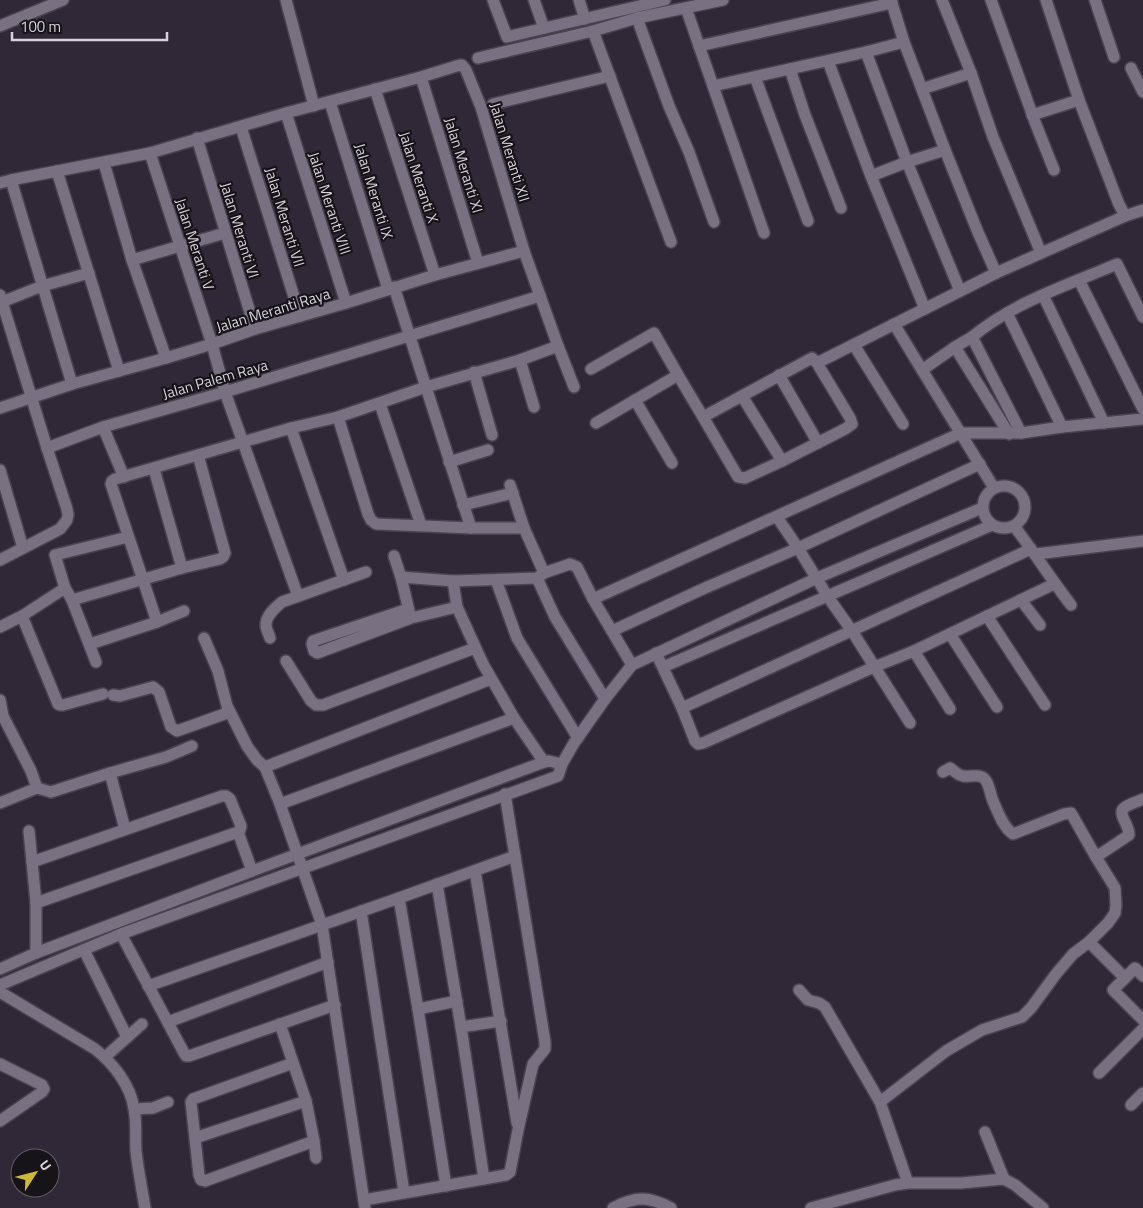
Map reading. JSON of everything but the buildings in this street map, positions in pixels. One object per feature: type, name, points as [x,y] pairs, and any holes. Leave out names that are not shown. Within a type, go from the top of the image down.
[{"type":"street","points":[[0,26],[62,0]]},
{"type":"street","points":[[286,0],[314,106]]},
{"type":"street","points":[[493,0],[507,37],[585,19],[624,5],[664,0]]},
{"type":"street","points":[[534,0],[544,28]]},
{"type":"street","points":[[579,0],[585,19]]},
{"type":"street","points":[[478,58],[594,31],[637,18],[723,0]]},
{"type":"street","points":[[942,0],[971,73],[993,137],[1041,253]]},
{"type":"street","points":[[992,0],[1054,170]]},
{"type":"street","points":[[1046,0],[1079,100],[1125,216]]},
{"type":"street","points":[[1095,0],[1114,57]]},
{"type":"street","points":[[699,46],[892,1],[904,42],[945,150],[996,273]]},
{"type":"street","points":[[686,8],[764,233]]},
{"type":"street","points":[[637,18],[714,222]]},
{"type":"street","points":[[594,31],[671,242]]},
{"type":"street","points":[[713,86],[904,42]]},
{"type":"street","points":[[866,52],[907,162],[960,292]]},
{"type":"street","points":[[828,61],[871,176],[925,309]]},
{"type":"street","name":"Jalan Meranti XII","points":[[421,77],[456,65],[462,65],[469,76],[481,106],[524,251],[574,387]]},
{"type":"street","points":[[1131,68],[1143,92]]},
{"type":"street","points":[[790,69],[805,115],[841,208]]},
{"type":"street","points":[[922,89],[971,73]]},
{"type":"street","points":[[492,104],[610,76]]},
{"type":"street","points":[[72,384],[42,286],[5,181],[150,153],[286,113],[421,77]]},
{"type":"street","name":"Jalan Meranti XI","points":[[421,77],[478,263]]},
{"type":"street","points":[[755,77],[808,221]]},
{"type":"street","name":"Jalan Meranti X","points":[[375,89],[435,275]]},
{"type":"street","points":[[1032,114],[1079,100]]},
{"type":"street","name":"Jalan Meranti IX","points":[[330,102],[391,288],[426,387],[470,528]]},
{"type":"street","name":"Jalan Meranti VIII","points":[[286,113],[346,303]]},
{"type":"street","name":"Jalan Meranti VII","points":[[241,126],[300,316]]},
{"type":"street","name":"Jalan Meranti VI","points":[[197,138],[255,329]]},
{"type":"street","points":[[871,176],[945,150]]},
{"type":"street","name":"Jalan Meranti V","points":[[150,153],[212,344],[225,392],[298,596]]},
{"type":"street","points":[[104,163],[132,260],[166,358]]},
{"type":"street","points":[[57,171],[119,371]]},
{"type":"street","points":[[817,364],[996,273],[1125,216],[1143,210]]},
{"type":"street","points":[[132,260],[225,233]]},
{"type":"street","name":"Jalan Meranti Raya","points":[[0,408],[72,384],[166,358],[391,288],[524,251]]},
{"type":"street","points":[[922,370],[1007,313],[1043,295],[1118,264],[1143,317]]},
{"type":"street","points":[[0,560],[60,529],[67,520],[68,515],[1,298],[90,273]]},
{"type":"street","points":[[1079,280],[1143,409]]},
{"type":"street","points":[[1043,295],[1104,423]]},
{"type":"street","name":"Jalan Palem Raya","points":[[47,448],[103,427],[225,392],[540,296]]},
{"type":"street","points":[[1007,313],[1062,427]]},
{"type":"street","points":[[894,324],[994,488]]},
{"type":"street","points":[[592,369],[654,333],[702,417],[738,477],[745,478],[782,461],[845,429],[852,422],[812,358],[702,417]]},
{"type":"street","points":[[972,337],[1015,433]]},
{"type":"street","points":[[854,345],[903,424]]},
{"type":"street","points":[[157,622],[111,484],[112,481],[292,428],[338,417],[426,387],[520,360],[558,346]]},
{"type":"street","points":[[955,347],[1015,433]]},
{"type":"street","points":[[520,360],[534,407]]},
{"type":"street","points":[[474,372],[492,435]]},
{"type":"street","points":[[596,423],[678,375]]},
{"type":"street","points":[[779,375],[818,443]]},
{"type":"street","points":[[742,396],[782,461]]},
{"type":"street","points":[[635,400],[672,464]]},
{"type":"street","points":[[380,404],[421,525]]},
{"type":"street","points":[[338,417],[368,514],[376,524],[524,528]]},
{"type":"street","points":[[593,599],[962,434],[1015,433],[1143,420]]},
{"type":"street","points":[[103,427],[124,477]]},
{"type":"street","points":[[292,428],[344,580]]},
{"type":"street","points":[[450,462],[488,450]]},
{"type":"street","points":[[72,600],[223,557],[225,553],[198,455]]},
{"type":"street","points":[[612,631],[980,464]]},
{"type":"street","points":[[154,468],[182,568]]},
{"type":"street","points":[[0,470],[4,496],[23,548]]},
{"type":"street","points":[[1000,486],[1011,487],[1019,493],[1024,502],[1025,512],[1020,521],[1014,526],[1002,529],[992,526],[985,518],[982,508],[984,498],[988,492],[1000,486]]},
{"type":"street","points":[[463,505],[511,489],[555,617],[605,699]]},
{"type":"street","points":[[0,985],[121,934],[558,776],[562,764],[578,738],[632,665],[982,508]]},
{"type":"street","points":[[777,517],[910,723]]},
{"type":"street","points":[[663,667],[992,526]]},
{"type":"street","points":[[1014,526],[1071,605]]},
{"type":"street","points":[[46,537],[55,555],[66,588],[96,662]]},
{"type":"street","points":[[55,555],[128,537]]},
{"type":"street","points":[[682,708],[852,631],[1034,552],[1143,541]]},
{"type":"street","points":[[394,556],[410,614]]},
{"type":"street","points":[[401,577],[453,581],[496,580],[540,575],[570,564],[574,565],[577,567],[593,599],[632,665]]},
{"type":"street","points":[[270,638],[266,624],[273,609],[282,602],[366,572]]},
{"type":"street","points":[[496,580],[518,638],[578,738]]},
{"type":"street","points":[[453,581],[457,607],[475,648],[514,718],[544,762]]},
{"type":"street","points":[[656,653],[698,744],[914,651],[1054,584]]},
{"type":"street","points":[[0,627],[22,616],[66,588]]},
{"type":"street","points":[[1021,600],[1040,626]]},
{"type":"street","points":[[410,614],[320,652],[314,652],[313,642],[410,614],[457,607]]},
{"type":"street","points":[[90,644],[184,611]]},
{"type":"street","points":[[22,616],[60,705],[108,694],[120,696],[153,687],[159,692],[171,727],[175,730],[230,712]]},
{"type":"street","points":[[987,616],[1045,705]]},
{"type":"street","points":[[950,634],[997,707]]},
{"type":"street","points":[[204,638],[218,671],[230,712],[247,746],[257,760],[265,767],[280,804],[322,925],[365,1204],[404,1192],[506,1175],[510,1172],[533,1064],[545,1049],[545,1042],[504,794]]},
{"type":"street","points":[[286,661],[311,700],[316,705],[323,705],[475,648]]},
{"type":"street","points":[[914,651],[950,709]]},
{"type":"street","points":[[265,767],[491,679]]},
{"type":"street","points":[[0,700],[2,715],[31,770],[38,788]]},
{"type":"street","points":[[280,804],[514,718]]},
{"type":"street","points":[[0,803],[38,788],[54,792],[166,757],[192,746]]},
{"type":"street","points":[[0,969],[36,953],[544,762],[549,761],[562,764]]},
{"type":"street","points":[[880,1102],[946,1051],[982,1030],[1022,1017],[1073,954],[1089,942],[1115,913],[1114,888],[1071,813],[1013,834],[1005,826],[983,777],[962,776],[950,768],[943,772]]},
{"type":"street","points":[[110,773],[125,829]]},
{"type":"street","points":[[32,862],[222,796],[230,799],[241,828],[238,832],[36,903]]},
{"type":"street","points":[[1096,857],[1129,835],[1129,829],[1121,814],[1124,808],[1143,799]]},
{"type":"street","points":[[29,830],[36,903],[36,953]]},
{"type":"street","points":[[238,832],[252,871]]},
{"type":"street","points":[[148,986],[515,856]]},
{"type":"street","points":[[475,871],[518,1130]]},
{"type":"street","points":[[437,884],[484,1179]]},
{"type":"street","points":[[399,898],[446,1186]]},
{"type":"street","points":[[361,912],[404,1192]]},
{"type":"street","points":[[121,934],[186,1056],[335,1005]]},
{"type":"street","points":[[1089,942],[1126,978]]},
{"type":"street","points":[[61,944],[66,956]]},
{"type":"street","points":[[84,950],[128,1037]]},
{"type":"street","points":[[168,1022],[328,962]]},
{"type":"street","points":[[1143,976],[1135,968],[1113,990],[1143,1020]]},
{"type":"street","points":[[799,990],[808,1001],[819,1003],[825,1007],[880,1102],[908,1183]]},
{"type":"street","points":[[0,992],[95,1049],[105,1057],[125,1083],[135,1109],[136,1149],[145,1208]]},
{"type":"street","points":[[418,1009],[456,1001]]},
{"type":"street","points":[[461,1028],[501,1021]]},
{"type":"street","points":[[105,1057],[142,1024]]},
{"type":"street","points":[[280,1024],[306,1101],[316,1158]]},
{"type":"street","points":[[1099,1073],[1143,1029]]},
{"type":"street","points":[[293,1063],[193,1099],[191,1102],[199,1175],[201,1180],[205,1181],[314,1141]]},
{"type":"street","points":[[0,1121],[44,1089],[43,1086],[1,1066]]},
{"type":"street","points":[[1132,1105],[1143,1093]]},
{"type":"street","points":[[195,1138],[306,1101]]},
{"type":"street","points":[[135,1109],[153,1108],[168,1102]]},
{"type":"street","points":[[985,1132],[1004,1180]]},
{"type":"street","points":[[810,1208],[894,1185],[1004,1180],[1015,1185],[1043,1208]]},
{"type":"street","points":[[613,1208],[627,1201],[639,1198],[652,1200],[671,1208]]}]
